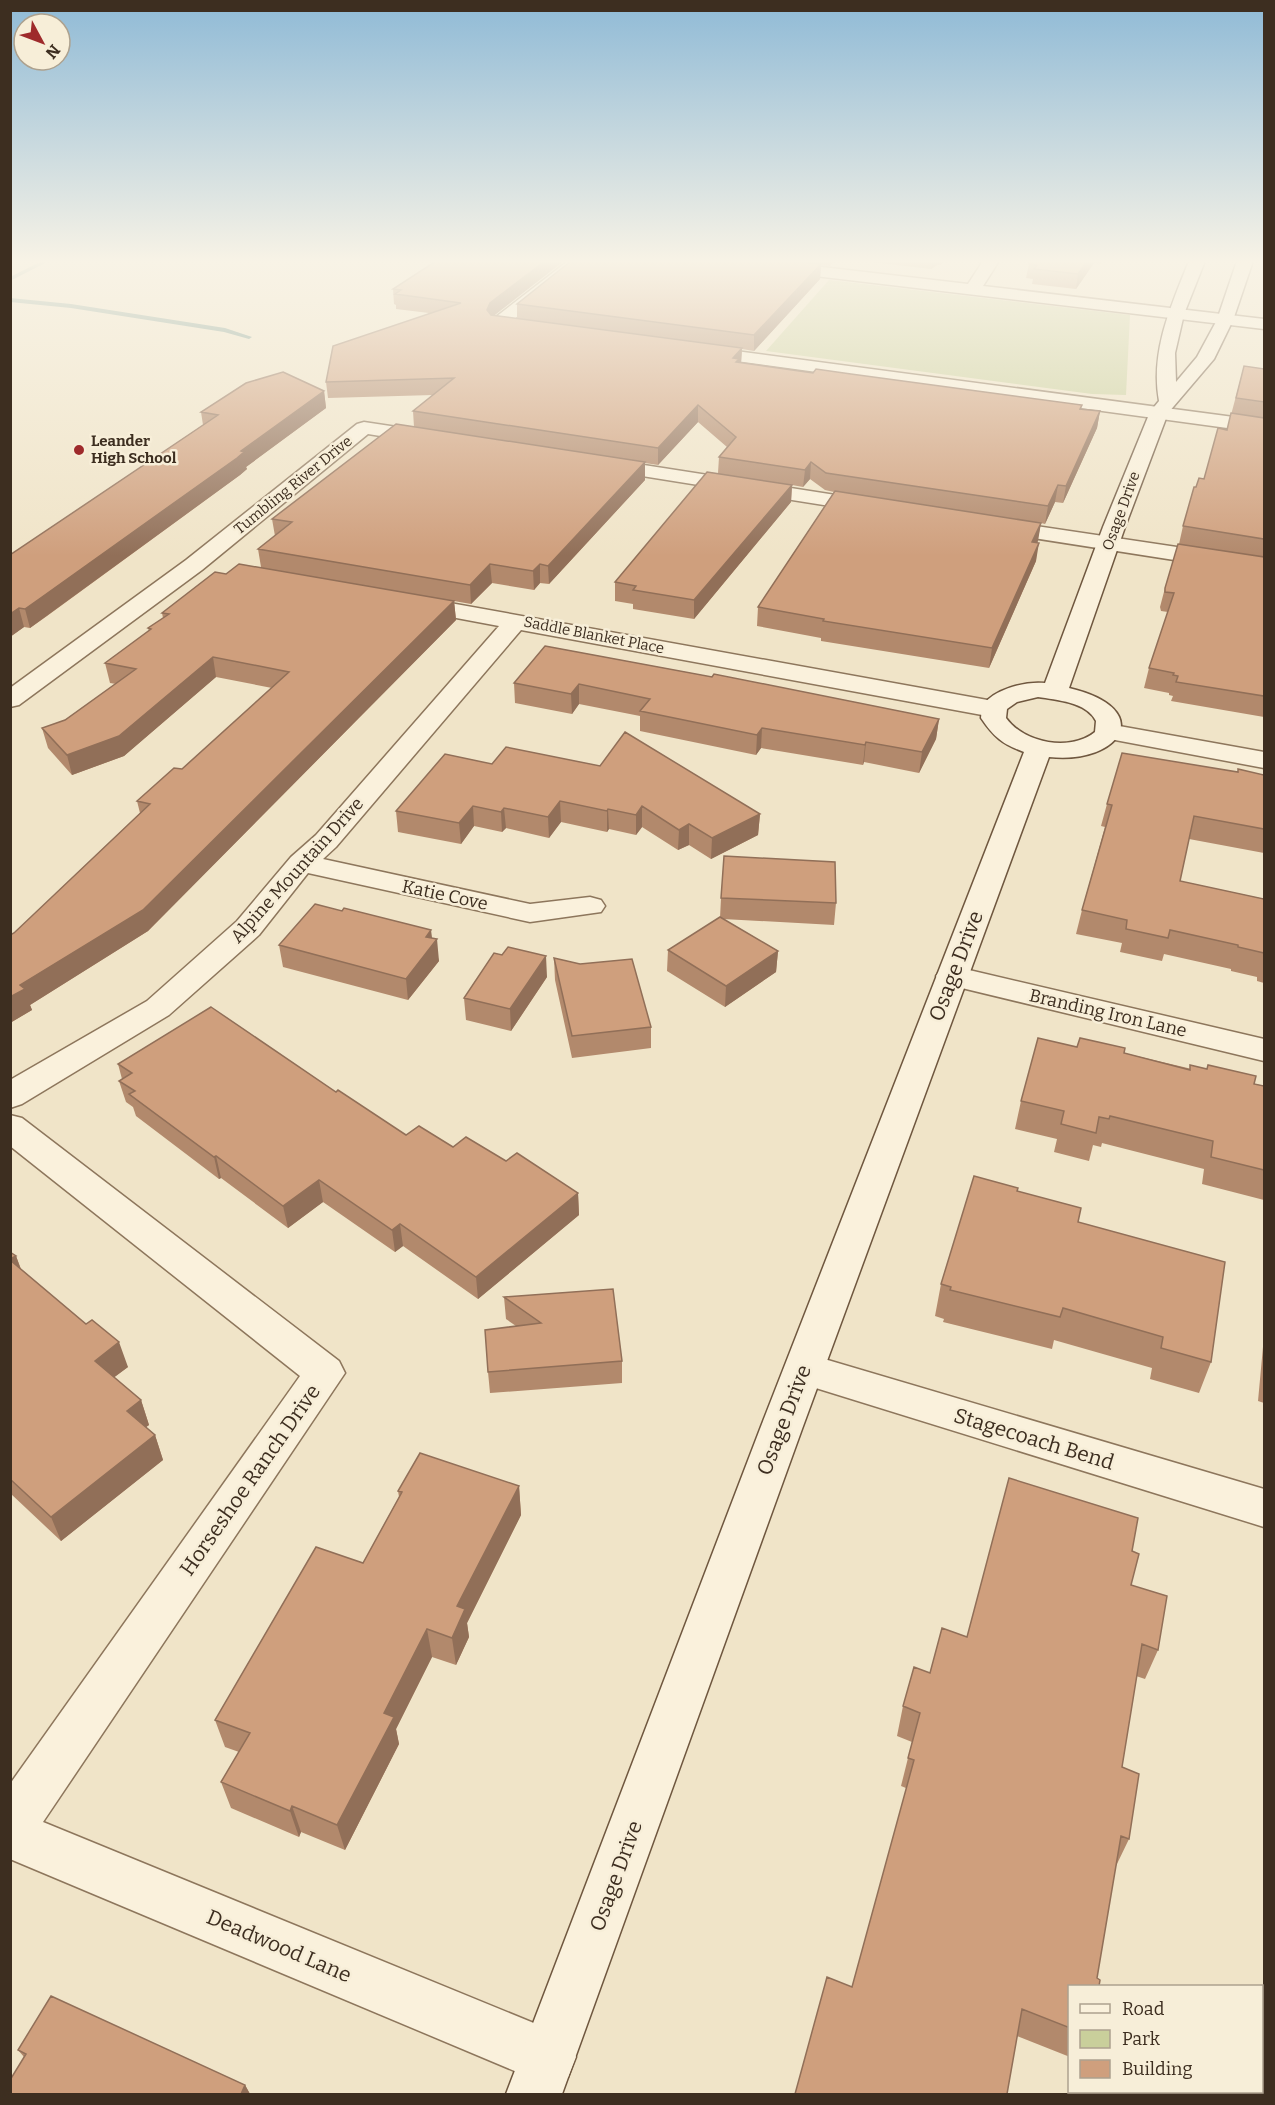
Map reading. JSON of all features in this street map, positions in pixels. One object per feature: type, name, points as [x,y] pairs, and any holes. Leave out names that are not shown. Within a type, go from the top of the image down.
[{"type":"street","points":[[768,359],[1163,406],[1264,427]]},
{"type":"street","name":"Osage Drive","points":[[1055,692],[1109,543],[1163,406],[1166,359]]},
{"type":"street","name":"Osage Drive","points":[[1163,406],[1205,359]]},
{"type":"street","name":"Tumbling River Drive","points":[[10,700],[194,565],[364,428],[446,441]]},
{"type":"street","points":[[575,461],[893,510]]},
{"type":"street","points":[[975,523],[1264,567]]},
{"type":"street","points":[[194,565],[228,571]]},
{"type":"street","name":"Saddle Blanket Place","points":[[390,599],[993,710]]},
{"type":"street","name":"Alpine Mountain Drive","points":[[10,1096],[158,1008],[248,928],[301,863],[326,841],[516,621]]},
{"type":"street","points":[[1022,692],[1055,692],[1071,694],[1098,707],[1106,715],[1109,724],[1108,732],[1103,739],[1083,748],[1069,750],[1039,748],[1012,739],[1002,732],[992,717],[993,710],[999,702],[1022,692]]},
{"type":"street","points":[[1108,732],[1264,760]]},
{"type":"street","name":"Osage Drive","points":[[541,2076],[804,1369],[1039,748]]},
{"type":"street","name":"Katie Cove","points":[[301,863],[530,913],[590,906]]},
{"type":"street","name":"Branding Iron Lane","points":[[952,976],[1264,1050]]},
{"type":"street","name":"Horseshoe Ranch Drive","points":[[10,1127],[325,1373],[10,1827]]},
{"type":"street","name":"Stagecoach Bend","points":[[804,1369],[1264,1509]]},
{"type":"street","name":"Deadwood Lane","points":[[10,1833],[541,2076]]},
{"type":"green space","points":[[828,359],[1128,359],[1126,395],[1092,394]]},
{"type":"building","points":[[330,359],[739,359],[736,362],[813,373],[816,369],[1082,405],[1080,409],[1100,411],[1066,486],[1058,485],[1048,506],[826,473],[811,462],[805,470],[719,457],[736,437],[698,405],[658,448],[413,411],[454,378],[326,382]]},
{"type":"building","points":[[1244,366],[1264,369],[1264,402],[1236,398]]},
{"type":"building","points":[[283,372],[324,391],[241,451],[244,452],[237,458],[42,597],[25,609],[19,608],[10,614],[10,555],[218,415],[201,412],[246,383]]},
{"type":"building","points":[[1231,413],[1264,418],[1264,539],[1183,526],[1194,487],[1199,478],[1204,479],[1218,428],[1227,430]]},
{"type":"building","points":[[396,424],[645,462],[548,566],[540,564],[533,571],[490,564],[470,585],[258,549],[292,522],[272,519]]},
{"type":"building","points":[[707,472],[792,485],[694,600],[633,590],[636,586],[615,582]]},
{"type":"building","points":[[835,491],[1041,523],[1032,542],[1039,543],[992,648],[823,621],[824,619],[758,607]]},
{"type":"building","points":[[1178,544],[1264,557],[1264,696],[1176,682],[1178,676],[1173,675],[1174,673],[1149,668],[1174,593],[1165,592],[1165,588]]},
{"type":"building","points":[[239,564],[454,601],[143,910],[20,985],[25,989],[10,997],[10,935],[150,804],[137,801],[174,768],[182,769],[289,672],[213,657],[119,736],[67,755],[42,728],[65,720],[136,669],[105,663],[151,629],[148,628],[169,614],[162,613],[215,572],[226,574]]},
{"type":"building","points":[[545,646],[712,677],[714,674],[939,719],[922,752],[762,728],[757,735],[640,711],[650,699],[579,684],[571,694],[514,683]]},
{"type":"building","points":[[625,732],[760,814],[712,838],[689,824],[679,830],[642,806],[636,815],[560,801],[548,817],[504,808],[501,812],[473,806],[459,823],[396,811],[445,754],[492,764],[506,747],[600,766]]},
{"type":"building","points":[[1122,753],[1238,772],[1238,769],[1264,775],[1264,829],[1194,816],[1180,881],[1264,899],[1264,953],[1170,930],[1168,938],[1126,929],[1127,920],[1082,910],[1112,805],[1107,804]]},
{"type":"building","points":[[724,856],[835,862],[836,903],[721,898]]},
{"type":"building","points":[[315,904],[342,911],[344,908],[431,930],[426,937],[437,939],[406,979],[279,945]]},
{"type":"building","points":[[720,917],[778,951],[726,986],[668,950]]},
{"type":"building","points":[[508,947],[546,956],[510,1009],[464,998],[494,953],[502,955]]},
{"type":"building","points":[[554,958],[580,964],[632,959],[651,1027],[572,1036]]},
{"type":"building","points":[[211,1007],[336,1092],[338,1090],[406,1135],[419,1126],[453,1147],[466,1137],[506,1161],[517,1153],[578,1193],[476,1277],[400,1224],[392,1230],[319,1180],[283,1206],[129,1094],[135,1091],[119,1081],[132,1073],[118,1064]]},
{"type":"building","points":[[1038,1038],[1077,1047],[1080,1038],[1125,1048],[1124,1053],[1190,1070],[1190,1065],[1207,1069],[1208,1065],[1256,1076],[1254,1084],[1264,1086],[1264,1170],[1211,1157],[1213,1141],[1110,1116],[1109,1119],[1099,1117],[1096,1133],[1061,1124],[1064,1111],[1021,1101]]},
{"type":"building","points":[[974,1176],[1018,1188],[1017,1191],[1081,1208],[1078,1222],[1225,1262],[1211,1362],[1161,1348],[1163,1337],[1063,1308],[1060,1317],[950,1290],[951,1287],[941,1284]]},
{"type":"building","points":[[10,1260],[86,1324],[92,1320],[119,1342],[95,1361],[141,1400],[127,1411],[155,1435],[51,1517],[10,1479]]},
{"type":"building","points":[[613,1289],[622,1361],[488,1372],[485,1330],[541,1323],[504,1297]]},
{"type":"building","points":[[420,1453],[519,1486],[457,1606],[465,1609],[452,1638],[427,1629],[384,1713],[394,1717],[337,1825],[292,1806],[290,1811],[221,1782],[250,1733],[215,1720],[316,1547],[363,1563],[402,1492],[398,1491]]},
{"type":"building","points":[[1009,1478],[1138,1518],[1132,1551],[1139,1554],[1131,1585],[1167,1596],[1158,1650],[1142,1644],[1122,1767],[1139,1774],[1129,1839],[1121,1836],[1097,1978],[1100,1980],[1099,1985],[1068,1985],[1068,2027],[1022,2009],[1007,2094],[795,2094],[827,1977],[852,1987],[914,1760],[908,1758],[920,1713],[903,1706],[914,1667],[930,1673],[942,1628],[967,1637]]},
{"type":"building","points":[[51,1996],[245,2085],[241,2094],[10,2094],[10,2080],[26,2054],[18,2050]]},
{"type":"place","name":"Leander High School","points":[[79,450]]}]
